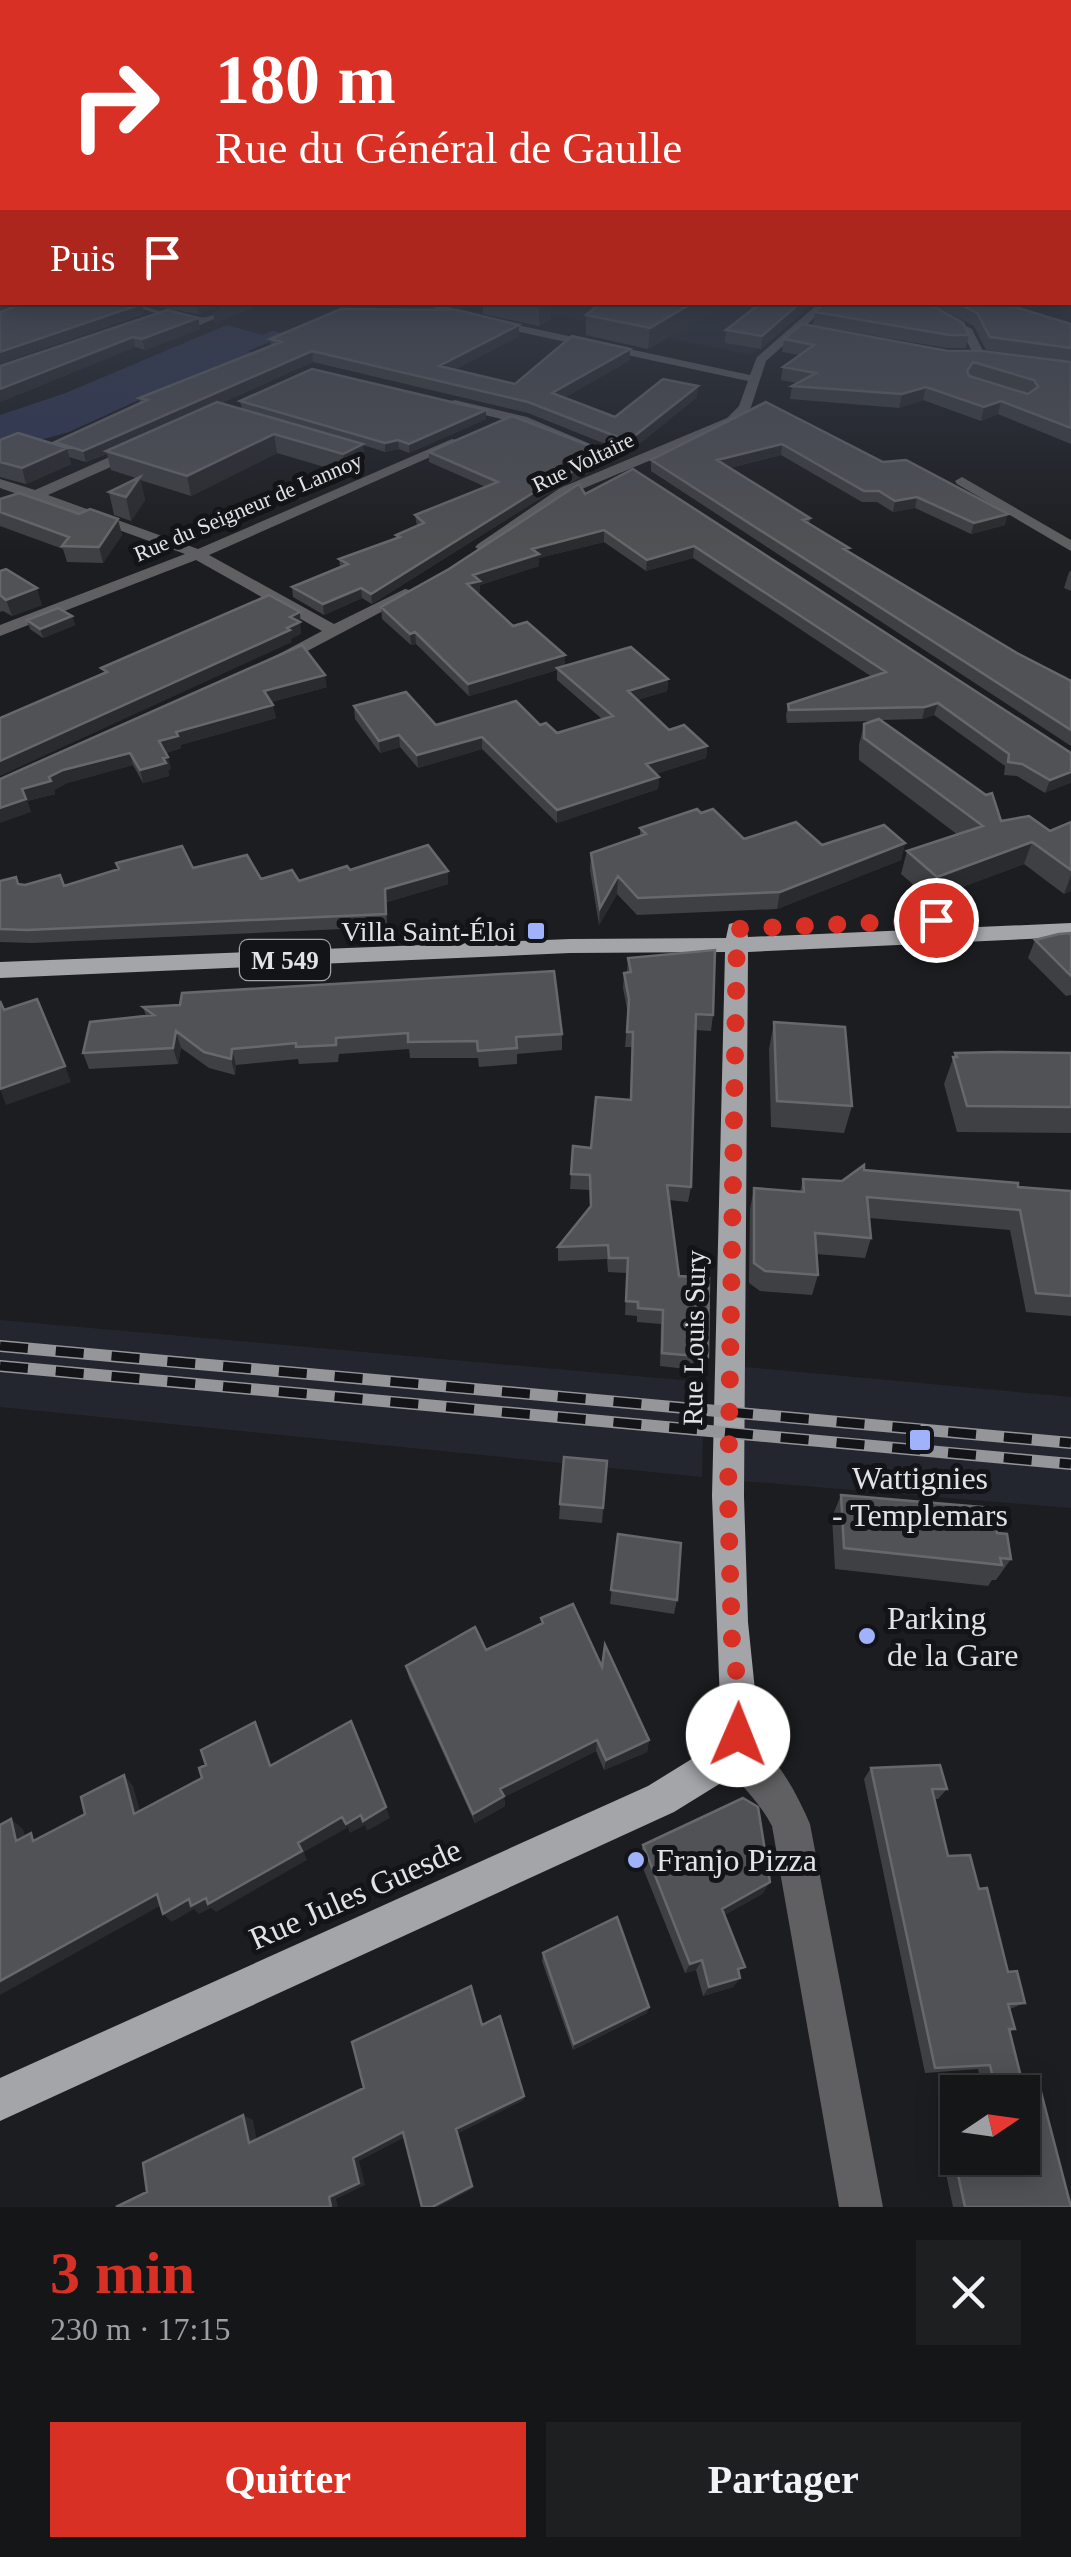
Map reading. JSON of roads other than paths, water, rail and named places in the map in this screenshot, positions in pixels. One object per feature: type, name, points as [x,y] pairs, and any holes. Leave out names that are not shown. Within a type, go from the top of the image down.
[{"type":"main road","name":"M 549","points":[[0,970],[570,946],[1071,913]]},
{"type":"main road","name":"M 549","points":[[737,937],[1071,930]]},
{"type":"main road","name":"Rue Louis Sury","points":[[732,1746],[738,1735],[741,1706],[732,1641],[728,1496],[737,937]]},
{"type":"main road","name":"Rue Jules Guesde","points":[[0,2100],[661,1799],[716,1765],[732,1746]]},
{"type":"street","points":[[618,350],[754,379]]},
{"type":"street","name":"Rue Voltaire","points":[[468,557],[556,496],[621,460],[732,421],[743,412],[761,360],[775,350]]},
{"type":"street","points":[[974,350],[979,356]]},
{"type":"street","points":[[960,357],[1071,368]]},
{"type":"street","points":[[439,400],[512,417],[596,449]]},
{"type":"street","points":[[483,431],[512,417]]},
{"type":"street","name":"Rue du Seigneur de Lannoy","points":[[0,632],[199,554],[467,438]]},
{"type":"street","points":[[0,511],[154,442]]},
{"type":"street","points":[[621,460],[648,480]]},
{"type":"street","points":[[386,461],[404,466]]},
{"type":"street","points":[[962,481],[1071,546]]},
{"type":"street","points":[[0,483],[199,554],[336,632]]},
{"type":"street","points":[[1042,528],[1071,524]]},
{"type":"street","points":[[259,668],[336,632],[431,580]]},
{"type":"street","points":[[732,1746],[762,1771],[792,1824],[860,2207]]},
{"type":"railway","points":[[0,1346],[1071,1443]]},
{"type":"railway","points":[[0,1366],[1071,1464]]},
{"type":"place","name":"Villa Saint-Éloi","points":[[536,931]]},
{"type":"place","name":"Wattignies - Templemars","points":[[920,1440]]},
{"type":"place","name":"Parking de la Gare","points":[[867,1636]]},
{"type":"place","name":"Franjo Pizza","points":[[636,1860]]}]
